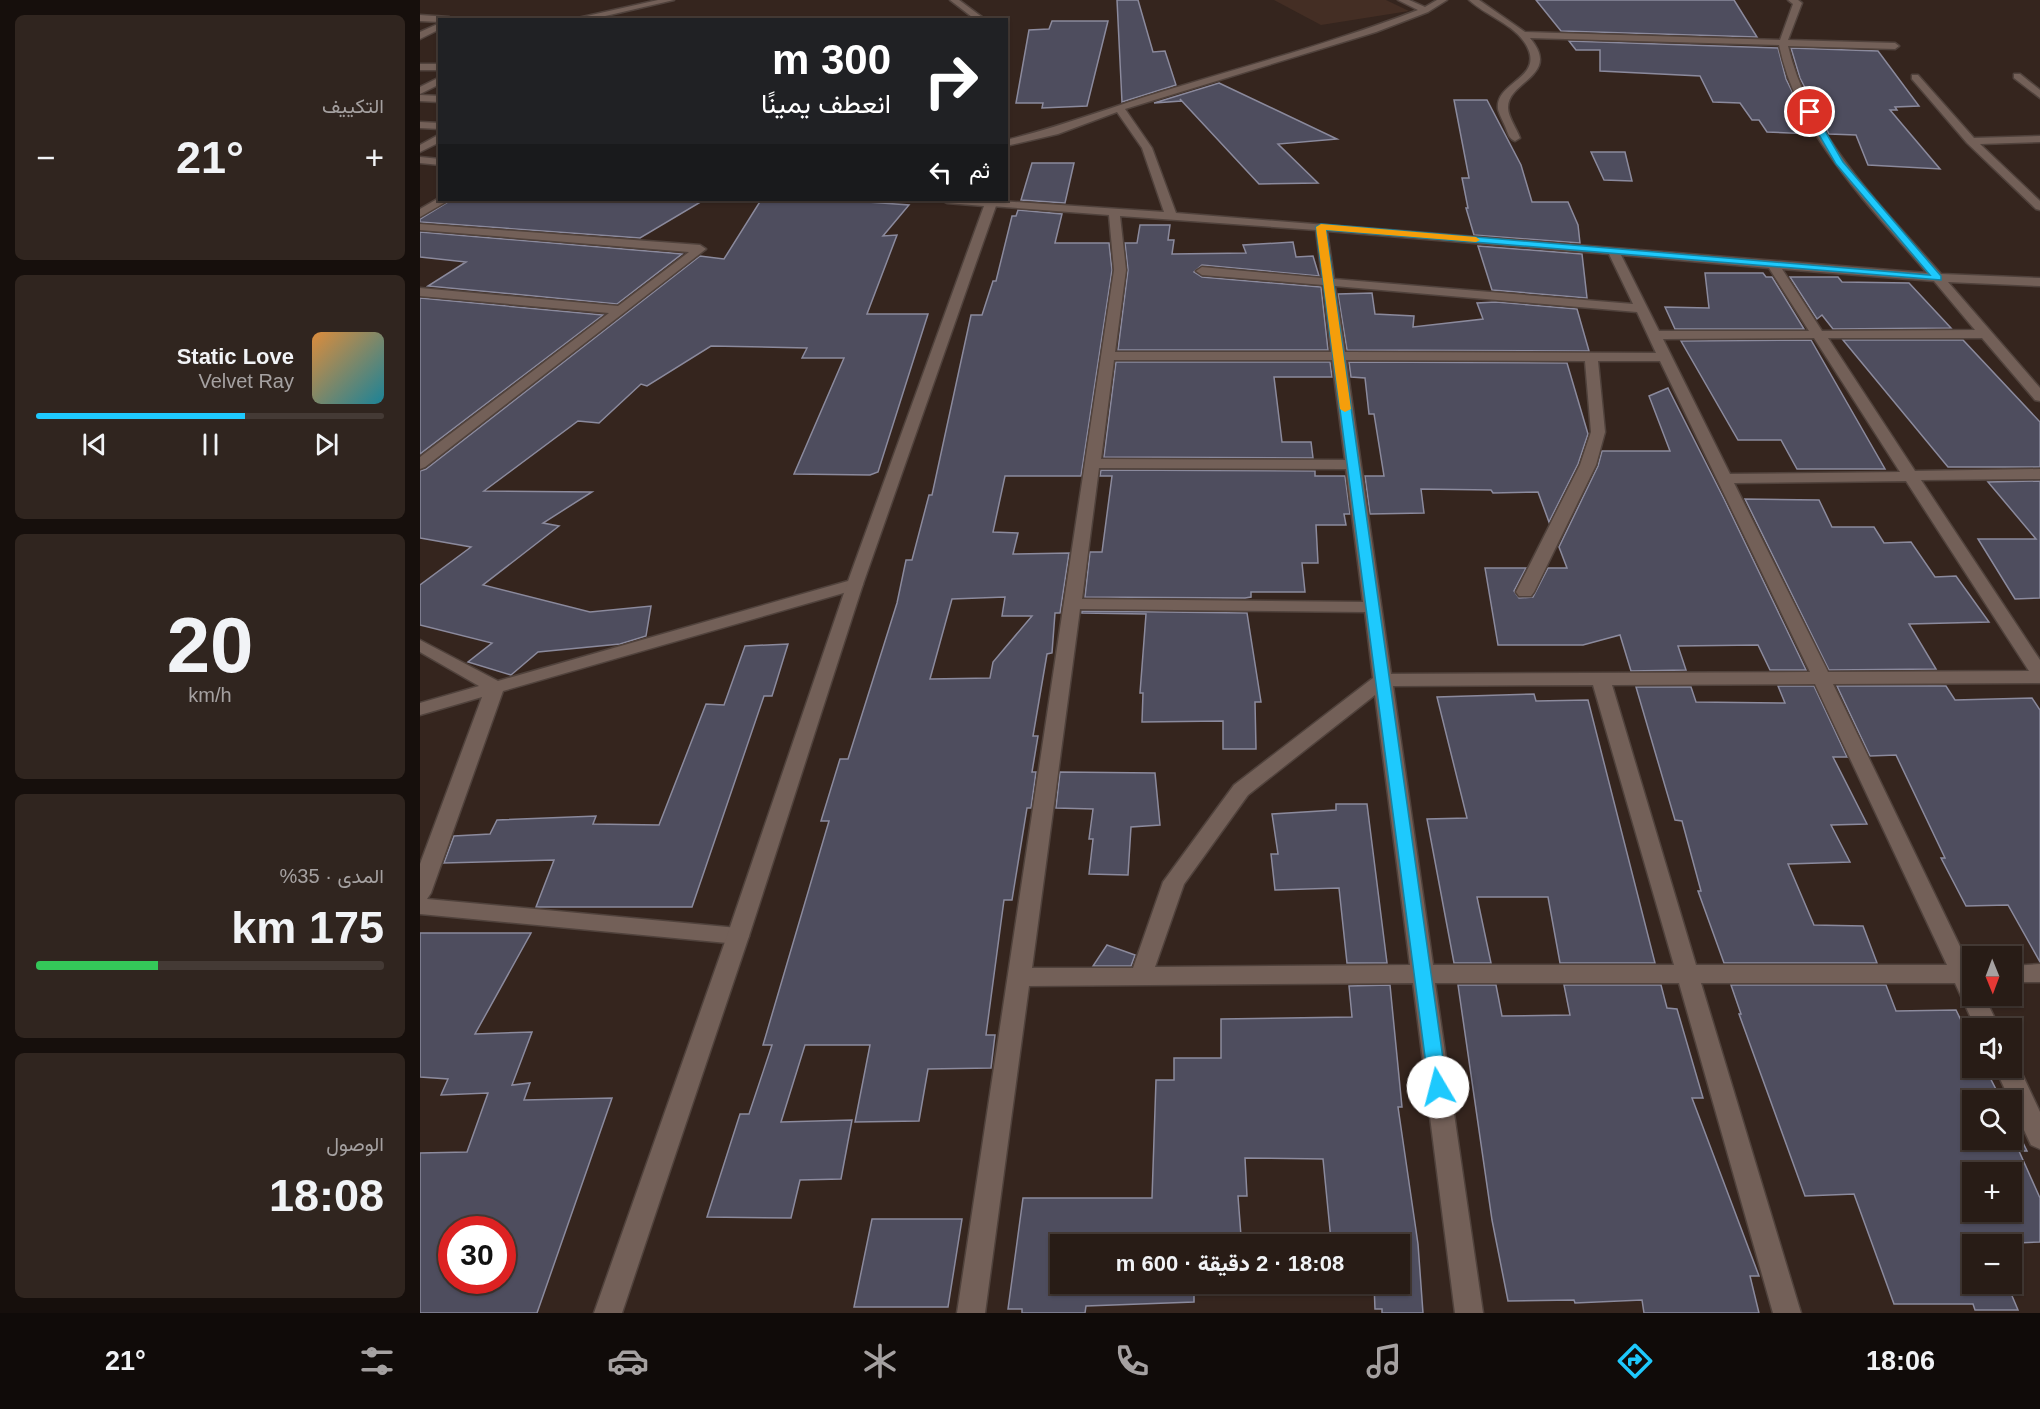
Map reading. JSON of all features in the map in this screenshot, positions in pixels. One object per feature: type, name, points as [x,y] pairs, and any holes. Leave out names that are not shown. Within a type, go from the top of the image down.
[{"type":"street","points":[[583,18],[670,0]]},
{"type":"street","points":[[954,0],[979,18]]},
{"type":"street","points":[[1402,0],[1425,10]]},
{"type":"street","points":[[1008,143],[1054,132],[1119,108],[1373,30],[1425,10],[1443,0]]},
{"type":"street","points":[[1473,0],[1523,35],[1534,47],[1536,57],[1532,71],[1523,83],[1507,93],[1503,108],[1515,138]]},
{"type":"street","points":[[1792,0],[1798,3],[1783,43],[1788,66],[1800,96],[1839,163],[2040,397]]},
{"type":"street","points":[[420,18],[438,19]]},
{"type":"street","points":[[420,36],[438,26]]},
{"type":"street","points":[[1523,35],[1894,46]]},
{"type":"street","points":[[420,67],[438,68]]},
{"type":"street","points":[[2017,76],[2040,95]]},
{"type":"street","points":[[1915,77],[1971,141],[2040,207]]},
{"type":"street","points":[[420,91],[438,81]]},
{"type":"street","points":[[420,98],[438,99]]},
{"type":"street","points":[[1119,108],[1147,148],[1170,216]]},
{"type":"street","points":[[420,124],[438,126]]},
{"type":"street","points":[[420,149],[438,138]]},
{"type":"street","points":[[1971,141],[2040,139]]},
{"type":"street","points":[[420,160],[438,162]]},
{"type":"street","points":[[420,214],[441,201]]},
{"type":"street","points":[[608,1313],[738,936],[855,584],[991,201],[1938,278],[2040,282]]},
{"type":"street","points":[[971,1313],[1120,270],[1114,212]]},
{"type":"street","points":[[420,227],[700,249],[420,464]]},
{"type":"street","points":[[1321,227],[1469,1313]]},
{"type":"street","points":[[1613,251],[1962,964]]},
{"type":"street","points":[[1773,264],[2040,676]]},
{"type":"street","points":[[1202,271],[1642,309]]},
{"type":"street","points":[[420,292],[621,310]]},
{"type":"street","points":[[1654,334],[1985,334]]},
{"type":"street","points":[[1108,356],[1665,357]]},
{"type":"street","points":[[1525,592],[1588,465],[1598,432],[1591,356]]},
{"type":"street","points":[[1093,463],[1353,465]]},
{"type":"street","points":[[1725,479],[2040,474]]},
{"type":"street","points":[[420,709],[855,584]]},
{"type":"street","points":[[1073,604],[1372,607]]},
{"type":"street","points":[[420,645],[495,687]]},
{"type":"street","points":[[1141,976],[1174,882],[1241,790],[1317,733],[1382,680],[2040,676]]},
{"type":"street","points":[[1601,680],[1787,1313]]},
{"type":"street","points":[[420,893],[495,687]]},
{"type":"street","points":[[420,906],[738,936]]},
{"type":"street","points":[[2022,974],[2040,973]]},
{"type":"street","points":[[1019,977],[1962,974]]},
{"type":"street","points":[[2012,1078],[2040,1138]]},
{"type":"shaded area","points":[[1274,0],[1386,0],[1409,11],[1321,25]]},
{"type":"building","points":[[1117,0],[1138,0],[1153,52],[1165,51],[1176,85],[1122,102]]},
{"type":"building","points":[[1536,0],[1734,0],[1757,37],[1561,31]]},
{"type":"building","points":[[1052,21],[1108,21],[1087,106],[1042,108],[1043,103],[1016,103],[1029,30],[1049,29]]},
{"type":"building","points":[[1569,41],[1778,48],[1786,79],[1813,134],[1767,132],[1759,120],[1752,120],[1740,103],[1713,102],[1700,76],[1600,71],[1600,50],[1576,50]]},
{"type":"building","points":[[1791,48],[1878,51],[1919,106],[1895,107],[1897,110],[1890,110],[1940,169],[1868,165],[1856,135],[1829,134],[1800,78]]},
{"type":"building","points":[[1219,83],[1337,139],[1278,144],[1318,183],[1259,184],[1180,99],[1181,101],[1154,103]]},
{"type":"building","points":[[1454,100],[1487,100],[1521,165],[1532,202],[1568,202],[1578,225],[1580,243],[1474,235],[1466,208],[1468,208],[1462,178],[1469,178]]},
{"type":"building","points":[[1591,152],[1625,152],[1632,181],[1604,180]]},
{"type":"building","points":[[1032,163],[1074,163],[1065,203],[1021,200]]},
{"type":"building","points":[[449,201],[702,201],[640,238],[420,222],[420,219]]},
{"type":"building","points":[[760,201],[854,201],[909,205],[883,236],[897,235],[867,314],[928,314],[878,472],[870,475],[794,474],[844,358],[802,358],[807,348],[711,346],[647,386],[641,384],[599,423],[578,421],[484,491],[592,492],[543,523],[559,526],[483,585],[590,612],[651,606],[646,636],[620,644],[538,652],[511,675],[468,662],[492,643],[420,625],[420,585],[471,547],[420,538],[420,471],[426,469],[700,256],[724,259]]},
{"type":"building","points":[[1018,210],[1062,214],[1055,243],[1109,243],[1112,270],[1081,476],[1005,476],[993,532],[1018,533],[1013,554],[1069,553],[1060,613],[1055,613],[1052,653],[1047,654],[1033,736],[1038,736],[1032,772],[1036,772],[1031,808],[1027,808],[1012,900],[1004,900],[986,1035],[995,1035],[991,1068],[928,1069],[919,1121],[855,1122],[870,1045],[805,1045],[781,1122],[852,1120],[841,1179],[800,1180],[791,1218],[707,1217],[740,1114],[749,1114],[772,1045],[763,1045],[829,821],[821,821],[840,759],[848,759],[897,603],[906,560],[912,560],[929,495],[932,495],[971,315],[982,315],[993,281],[996,281],[1012,216],[1016,216]],"holes":[[[1005,597],[1002,616],[1032,616],[993,662],[990,678],[930,679],[952,599]]]},
{"type":"building","points":[[1140,225],[1170,225],[1168,240],[1174,240],[1172,254],[1246,253],[1243,245],[1293,242],[1296,257],[1313,256],[1319,276],[1202,265],[1194,272],[1202,277],[1321,287],[1328,350],[1118,350],[1128,270],[1125,243],[1137,243]]},
{"type":"building","points":[[420,232],[682,254],[617,304],[428,286],[466,262],[420,257]]},
{"type":"building","points":[[1478,246],[1582,254],[1587,298],[1492,290]]},
{"type":"building","points":[[1705,273],[1763,273],[1766,277],[1772,277],[1804,329],[1675,329],[1665,307],[1709,308]]},
{"type":"building","points":[[1790,277],[1838,277],[1842,282],[1909,283],[1951,328],[1833,329],[1822,315],[1817,319]]},
{"type":"building","points":[[1372,293],[1375,314],[1414,316],[1413,327],[1483,319],[1477,303],[1496,302],[1577,309],[1589,351],[1347,350],[1338,294]]},
{"type":"building","points":[[420,298],[603,315],[420,454]]},
{"type":"building","points":[[1811,340],[1885,469],[1797,469],[1781,440],[1738,440],[1681,341]]},
{"type":"building","points":[[1843,340],[1963,340],[2040,422],[2040,467],[1948,467]]},
{"type":"building","points":[[1116,362],[1330,362],[1332,377],[1274,377],[1282,442],[1311,442],[1313,458],[1104,457]]},
{"type":"building","points":[[1349,362],[1567,363],[1588,434],[1578,464],[1549,522],[1538,492],[1493,493],[1491,490],[1421,489],[1424,513],[1370,514],[1365,476],[1384,476],[1374,414],[1369,414],[1365,378],[1351,377]]},
{"type":"building","points":[[1668,388],[1806,670],[1770,670],[1758,645],[1678,646],[1686,670],[1631,671],[1620,635],[1583,645],[1498,645],[1485,568],[1526,568],[1514,591],[1519,598],[1533,597],[1548,568],[1567,568],[1559,547],[1598,466],[1602,451],[1670,451],[1649,396]]},
{"type":"building","points":[[1101,470],[1315,471],[1315,476],[1345,476],[1350,514],[1344,514],[1346,525],[1316,525],[1318,563],[1302,563],[1305,592],[1251,592],[1251,597],[1245,598],[1085,597],[1090,552],[1102,552],[1112,476],[1100,476]]},
{"type":"building","points":[[2040,481],[2040,598],[2015,599],[1978,539],[2036,539],[1988,482]]},
{"type":"building","points":[[1745,499],[1819,500],[1832,527],[1874,527],[1884,543],[1911,542],[1935,577],[1956,576],[1989,622],[1909,624],[1936,669],[1829,670]]},
{"type":"building","points":[[1082,611],[1247,613],[1261,702],[1255,702],[1256,749],[1223,749],[1223,721],[1142,722],[1143,693],[1140,693],[1146,614],[1082,613]]},
{"type":"building","points":[[788,644],[772,696],[764,696],[692,907],[536,907],[554,860],[444,863],[454,836],[490,834],[497,820],[596,816],[593,824],[659,825],[706,704],[724,705],[745,646]]},
{"type":"building","points":[[1778,686],[1814,686],[1847,757],[1833,757],[1867,824],[1831,825],[1850,862],[1788,864],[1814,925],[1863,926],[1877,963],[1724,963],[1698,891],[1701,891],[1682,821],[1675,820],[1636,687],[1691,687],[1696,702],[1785,703]]},
{"type":"building","points":[[1837,686],[1946,686],[1955,700],[2032,698],[2040,710],[2040,962],[2008,905],[1966,906],[1941,858],[1945,858],[1896,755],[1870,756]]},
{"type":"building","points":[[1534,694],[1536,701],[1588,700],[1655,963],[1560,963],[1548,897],[1477,897],[1491,963],[1454,963],[1427,819],[1467,818],[1437,697]]},
{"type":"building","points":[[1060,772],[1155,773],[1160,825],[1131,827],[1128,875],[1089,874],[1093,839],[1089,839],[1093,809],[1056,808]]},
{"type":"building","points":[[1336,804],[1367,804],[1387,963],[1347,963],[1339,888],[1275,890],[1271,854],[1278,854],[1272,814],[1336,810]]},
{"type":"building","points":[[420,933],[531,933],[475,1034],[532,1032],[512,1085],[530,1083],[524,1100],[612,1098],[537,1313],[420,1313],[420,1153],[467,1152],[488,1093],[441,1095],[448,1079],[420,1077]]},
{"type":"building","points":[[1107,945],[1135,955],[1131,966],[1093,966]]},
{"type":"building","points":[[1390,985],[1402,1107],[1398,1107],[1418,1244],[1423,1313],[1382,1313],[1382,1309],[1375,1309],[1374,1294],[1410,1294],[1410,1234],[1330,1234],[1323,1159],[1245,1158],[1247,1196],[1238,1196],[1241,1234],[1050,1234],[1050,1294],[1194,1294],[1194,1302],[1086,1306],[1085,1313],[1022,1313],[1022,1309],[1008,1309],[1023,1198],[1152,1198],[1156,1080],[1174,1080],[1174,1058],[1221,1058],[1221,1019],[1352,1017],[1349,986]]},
{"type":"building","points":[[1458,985],[1496,985],[1502,1016],[1570,1015],[1564,985],[1661,985],[1667,1008],[1677,1009],[1703,1098],[1692,1098],[1759,1276],[1750,1276],[1759,1313],[1644,1313],[1642,1300],[1575,1303],[1574,1300],[1508,1301],[1492,1220]]},
{"type":"building","points":[[1731,985],[1886,985],[1896,1011],[1956,1010],[1962,1022],[1962,1078],[1990,1078],[1996,1090],[1962,1090],[1962,1150],[2022,1150],[2022,1141],[2027,1151],[2019,1151],[2040,1198],[2040,1242],[2022,1243],[2022,1234],[1962,1234],[1962,1294],[2011,1294],[2018,1310],[1975,1310],[1973,1304],[1894,1304],[1854,1194],[1805,1196],[1739,1014],[1741,1014]]},
{"type":"building","points":[[872,1219],[962,1219],[948,1307],[854,1307]]},
{"type":"slow traffic","points":[[1345,409],[1321,227],[1476,240]]},
{"type":"route","points":[[1438,1087],[1321,227],[1938,278],[1839,163],[1810,112]]}]
